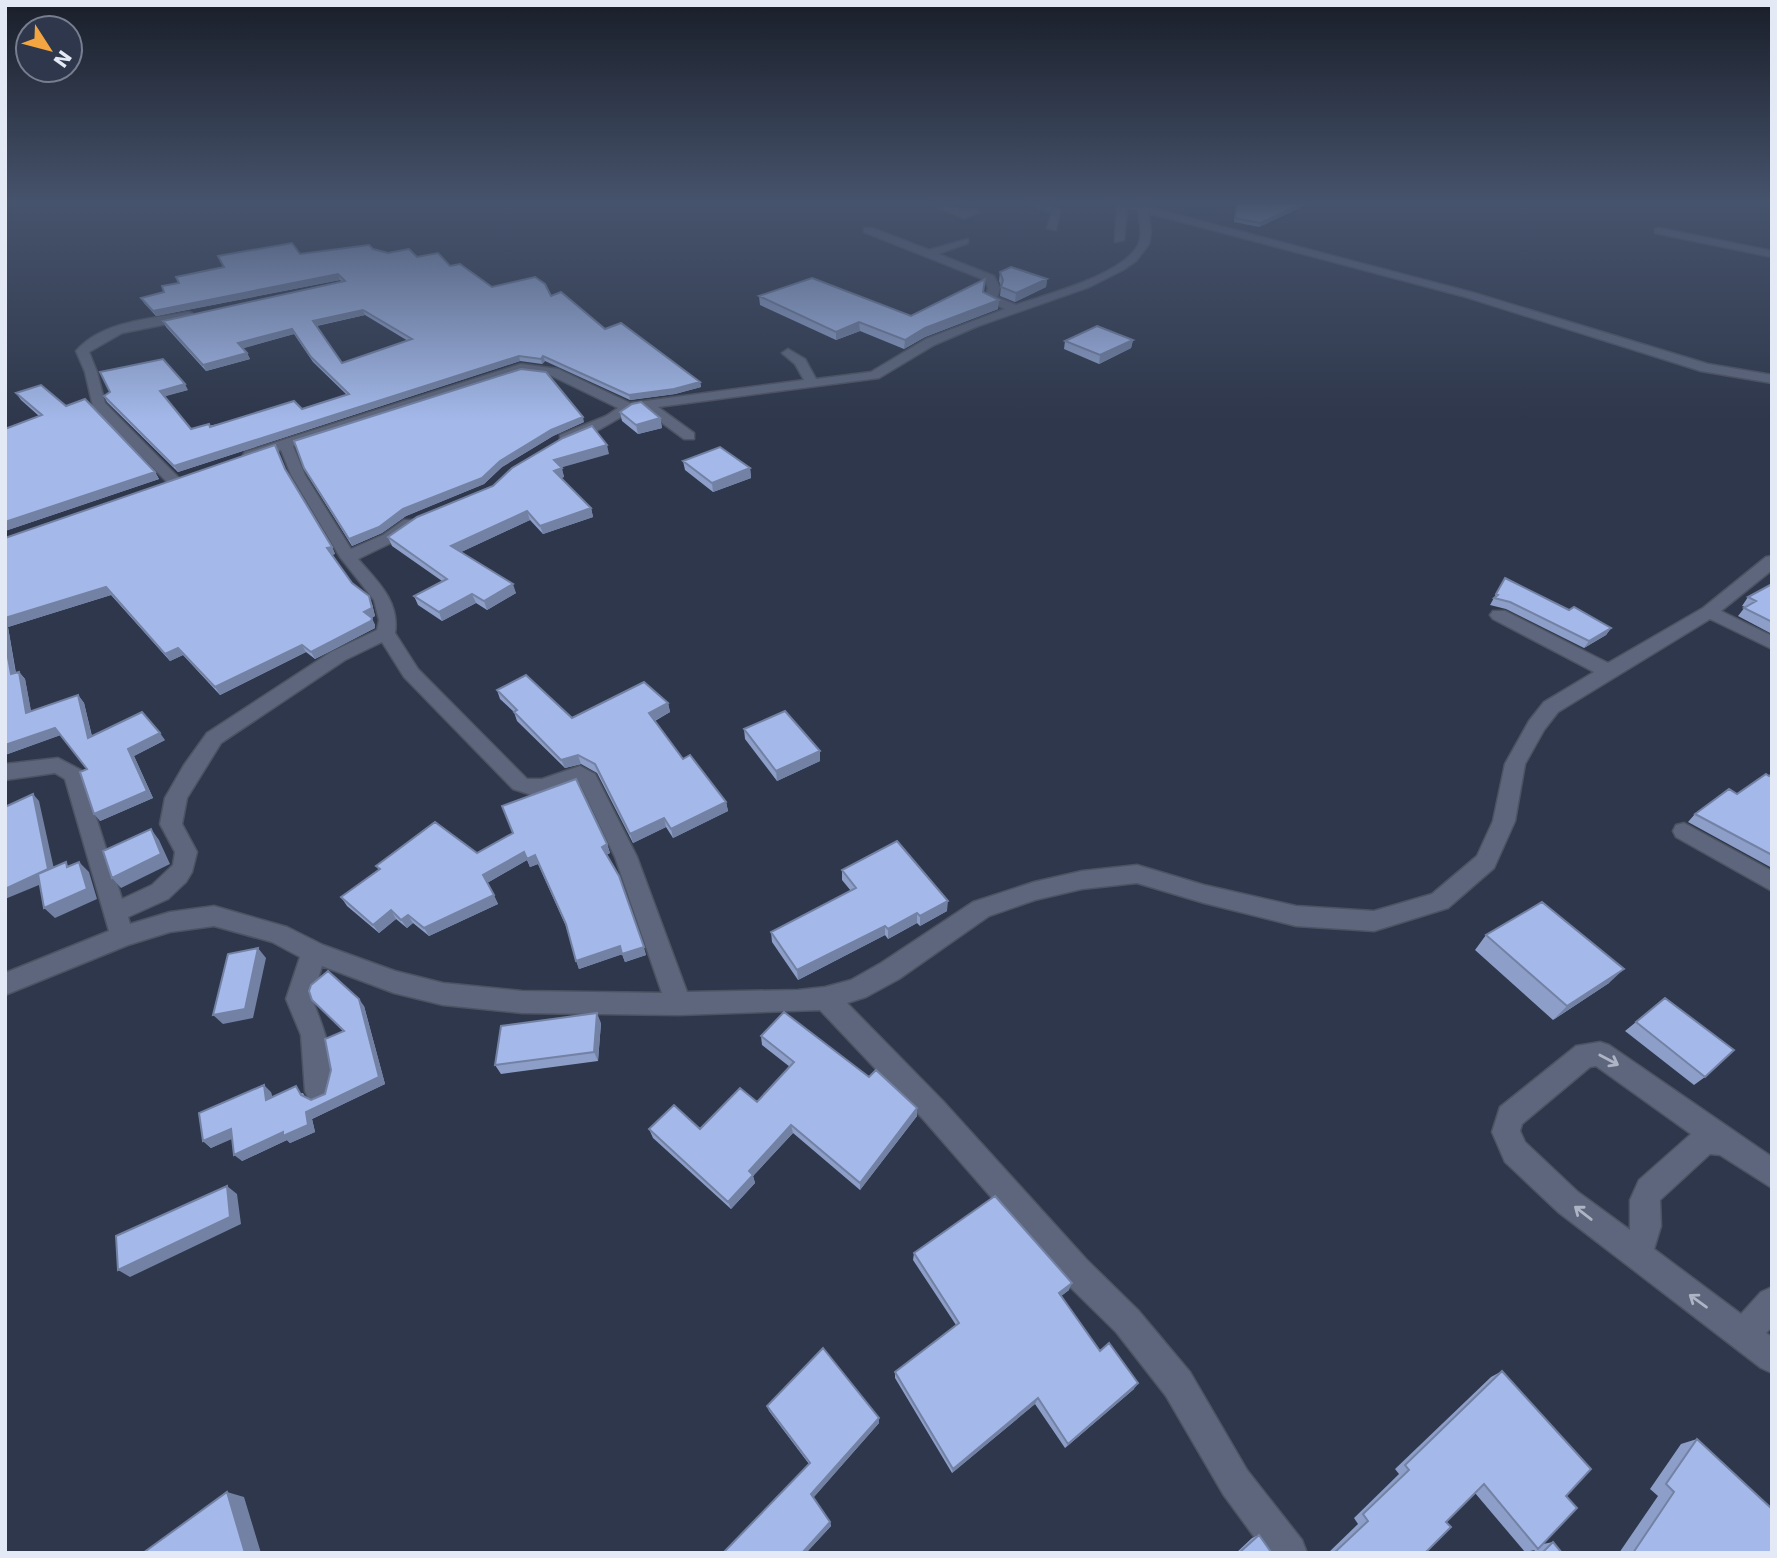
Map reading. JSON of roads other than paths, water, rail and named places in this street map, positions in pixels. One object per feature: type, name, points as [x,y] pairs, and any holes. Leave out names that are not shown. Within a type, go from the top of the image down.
[{"type":"street","points":[[984,276],[994,283],[991,299],[1016,309]]},
{"type":"street","points":[[234,460],[521,368],[550,369],[566,375],[608,400],[629,407],[812,382],[866,378],[930,342],[1085,285],[1102,276]]},
{"type":"street","points":[[1394,276],[1470,295],[1706,368],[1772,379]]},
{"type":"street","points":[[173,481],[98,404],[91,372],[82,351],[90,342],[117,331],[201,313]]},
{"type":"street","points":[[788,354],[800,362],[812,382]]},
{"type":"street","points":[[647,406],[689,436]]},
{"type":"street","points":[[550,447],[613,418],[629,407]]},
{"type":"street","points":[[285,443],[298,475],[348,556],[382,599],[388,620],[386,633],[411,673],[520,784],[531,790],[580,774],[588,779],[626,857],[679,1004]]},
{"type":"street","points":[[348,556],[389,538],[425,516]]},
{"type":"street","points":[[5,984],[122,937],[170,922],[214,916],[278,934],[314,952],[394,982],[443,994],[522,1002],[679,1004],[798,1001],[825,998],[857,989],[890,971],[981,909],[1034,891],[1082,880],[1138,874],[1204,894],[1296,916],[1374,921],[1440,901],[1486,862],[1504,821],[1515,765],[1536,726],[1551,707],[1709,612],[1772,561]]},
{"type":"street","points":[[1709,612],[1772,643]]},
{"type":"street","points":[[1499,615],[1608,671]]},
{"type":"street","points":[[114,913],[160,892],[178,876],[184,866],[186,852],[171,824],[176,798],[191,770],[214,738],[338,656],[386,633]]},
{"type":"street","points":[[5,772],[58,765],[74,775],[122,937]]},
{"type":"street","points":[[1684,831],[1772,882]]},
{"type":"street","points":[[314,952],[299,999],[314,1035],[318,1091]]},
{"type":"street","points":[[825,998],[942,1119],[1076,1271],[1127,1321],[1178,1384],[1235,1482],[1289,1553]]},
{"type":"street","points":[[1772,1174],[1600,1054],[1585,1055],[1510,1116],[1506,1132],[1515,1152],[1568,1202],[1772,1357]]},
{"type":"street","points":[[1637,1256],[1646,1226],[1645,1200],[1649,1190],[1705,1140],[1724,1142]]},
{"type":"street","points":[[1744,1334],[1772,1303]]}]
